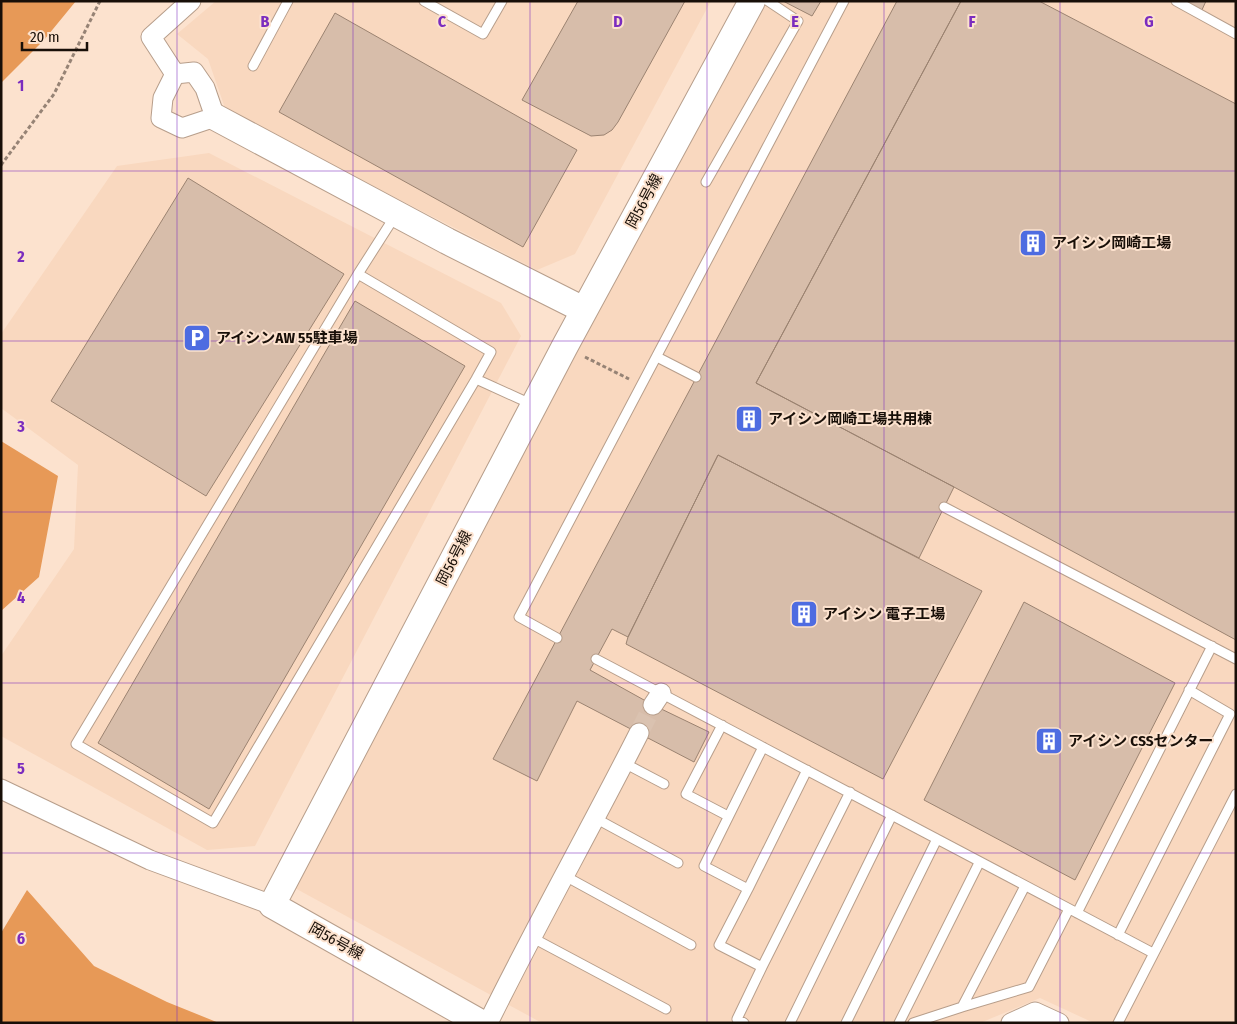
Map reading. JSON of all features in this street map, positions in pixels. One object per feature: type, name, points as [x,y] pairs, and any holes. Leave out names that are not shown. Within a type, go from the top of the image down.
[{"type":"street","points":[[175,74],[151,37],[192,1]]},
{"type":"street","name":"岡56号線","points":[[481,1023],[272,905],[584,310],[752,1]]},
{"type":"street","points":[[175,74],[194,72],[205,88],[215,117],[397,214],[584,310]]},
{"type":"street","points":[[175,74],[163,98],[161,118],[182,128],[215,117]]},
{"type":"street","points":[[488,1023],[530,937],[596,818],[639,732]]},
{"type":"street","points":[[1,789],[150,860],[272,905]]},
{"type":"street","points":[[1011,1023],[1035,1012],[1059,1023]]},
{"type":"lane","points":[[252,66],[288,1]]},
{"type":"lane","points":[[424,1],[483,34],[502,1]]},
{"type":"lane","points":[[706,182],[798,21],[768,1]]},
{"type":"lane","points":[[557,638],[519,617],[844,1]]},
{"type":"lane","points":[[1176,1],[1236,34]]},
{"type":"lane","points":[[358,274],[490,352],[476,379],[213,823],[76,744],[358,274],[397,214]]},
{"type":"lane","points":[[657,356],[696,377]]},
{"type":"lane","points":[[476,379],[535,405]]},
{"type":"lane","points":[[944,506],[1236,659]]},
{"type":"lane","points":[[1077,913],[1212,646]]},
{"type":"lane","points":[[596,659],[657,699],[722,725],[1153,954]]},
{"type":"lane","points":[[1118,935],[1230,714],[1189,690]]},
{"type":"lane","points":[[722,725],[686,794],[728,816]]},
{"type":"lane","points":[[748,889],[704,866],[762,747]]},
{"type":"lane","points":[[624,763],[664,784]]},
{"type":"lane","points":[[762,967],[719,946],[807,770]]},
{"type":"lane","points":[[744,1023],[737,1019],[850,792]]},
{"type":"lane","points":[[1118,1023],[1236,794]]},
{"type":"lane","points":[[790,1023],[892,815]]},
{"type":"lane","points":[[596,818],[678,863]]},
{"type":"lane","points":[[846,1023],[937,839]]},
{"type":"lane","points":[[899,1023],[979,863]]},
{"type":"lane","points":[[565,876],[691,945]]},
{"type":"lane","points":[[962,1007],[1025,886]]},
{"type":"lane","points":[[913,1023],[1029,987],[1068,909]]},
{"type":"lane","points":[[530,937],[666,1009]]},
{"type":"path","points":[[1,165],[54,94],[100,1]]},
{"type":"path","points":[[565,346],[642,386]]},
{"type":"shaded area","points":[[1,1],[76,1],[44,40],[1,83]]},
{"type":"shaded area","points":[[216,1],[711,1],[575,254],[537,270],[226,111],[208,59],[177,34]]},
{"type":"shaded area","points":[[761,1],[1236,1],[1236,1023],[1094,1023],[1040,998],[980,1023],[542,1023],[293,887]]},
{"type":"shaded area","points":[[209,153],[501,303],[521,336],[255,846],[207,850],[1,736],[1,656],[74,549],[78,465],[1,408],[1,334],[117,166]]},
{"type":"shaded area","points":[[1,441],[58,476],[39,577],[1,611]]},
{"type":"shaded area","points":[[27,890],[94,966],[167,1002],[219,1023],[1,1023],[1,933]]},
{"type":"building","points":[[578,1],[685,1],[618,122],[612,130],[604,135],[591,136],[522,100]]},
{"type":"building","points":[[783,1],[821,1],[812,16]]},
{"type":"building","name":"アイシン岡崎工場共用棟","points":[[897,1],[961,1],[756,383],[954,487],[919,558],[718,455],[628,637],[612,629],[590,670],[653,705],[709,732],[694,762],[577,701],[537,781],[493,759]]},
{"type":"building","name":"アイシン岡崎工場","points":[[961,1],[1039,1],[1236,104],[1236,640],[954,487],[756,383]]},
{"type":"building","points":[[1182,1],[1206,1],[1201,12]]},
{"type":"building","points":[[335,13],[577,150],[523,247],[279,112]]},
{"type":"building","name":"アイシンAW 55駐車場","points":[[188,178],[344,274],[206,496],[51,401]]},
{"type":"building","points":[[355,301],[465,366],[209,809],[98,743]]},
{"type":"building","name":"アイシン 電子工場","points":[[718,455],[982,591],[883,779],[626,644]]},
{"type":"building","name":"アイシン CSSセンター","points":[[1024,602],[1175,683],[1075,880],[924,800]]},
{"type":"tunnel","points":[[639,733],[653,705]]},
{"type":"place","name":"アイシン岡崎工場","points":[[1033,243]]},
{"type":"place","name":"アイシンAW 55駐車場","points":[[197,338]]},
{"type":"place","name":"アイシン岡崎工場共用棟","points":[[749,419]]},
{"type":"place","name":"アイシン 電子工場","points":[[804,614]]},
{"type":"place","name":"アイシン CSSセンター","points":[[1049,741]]}]
